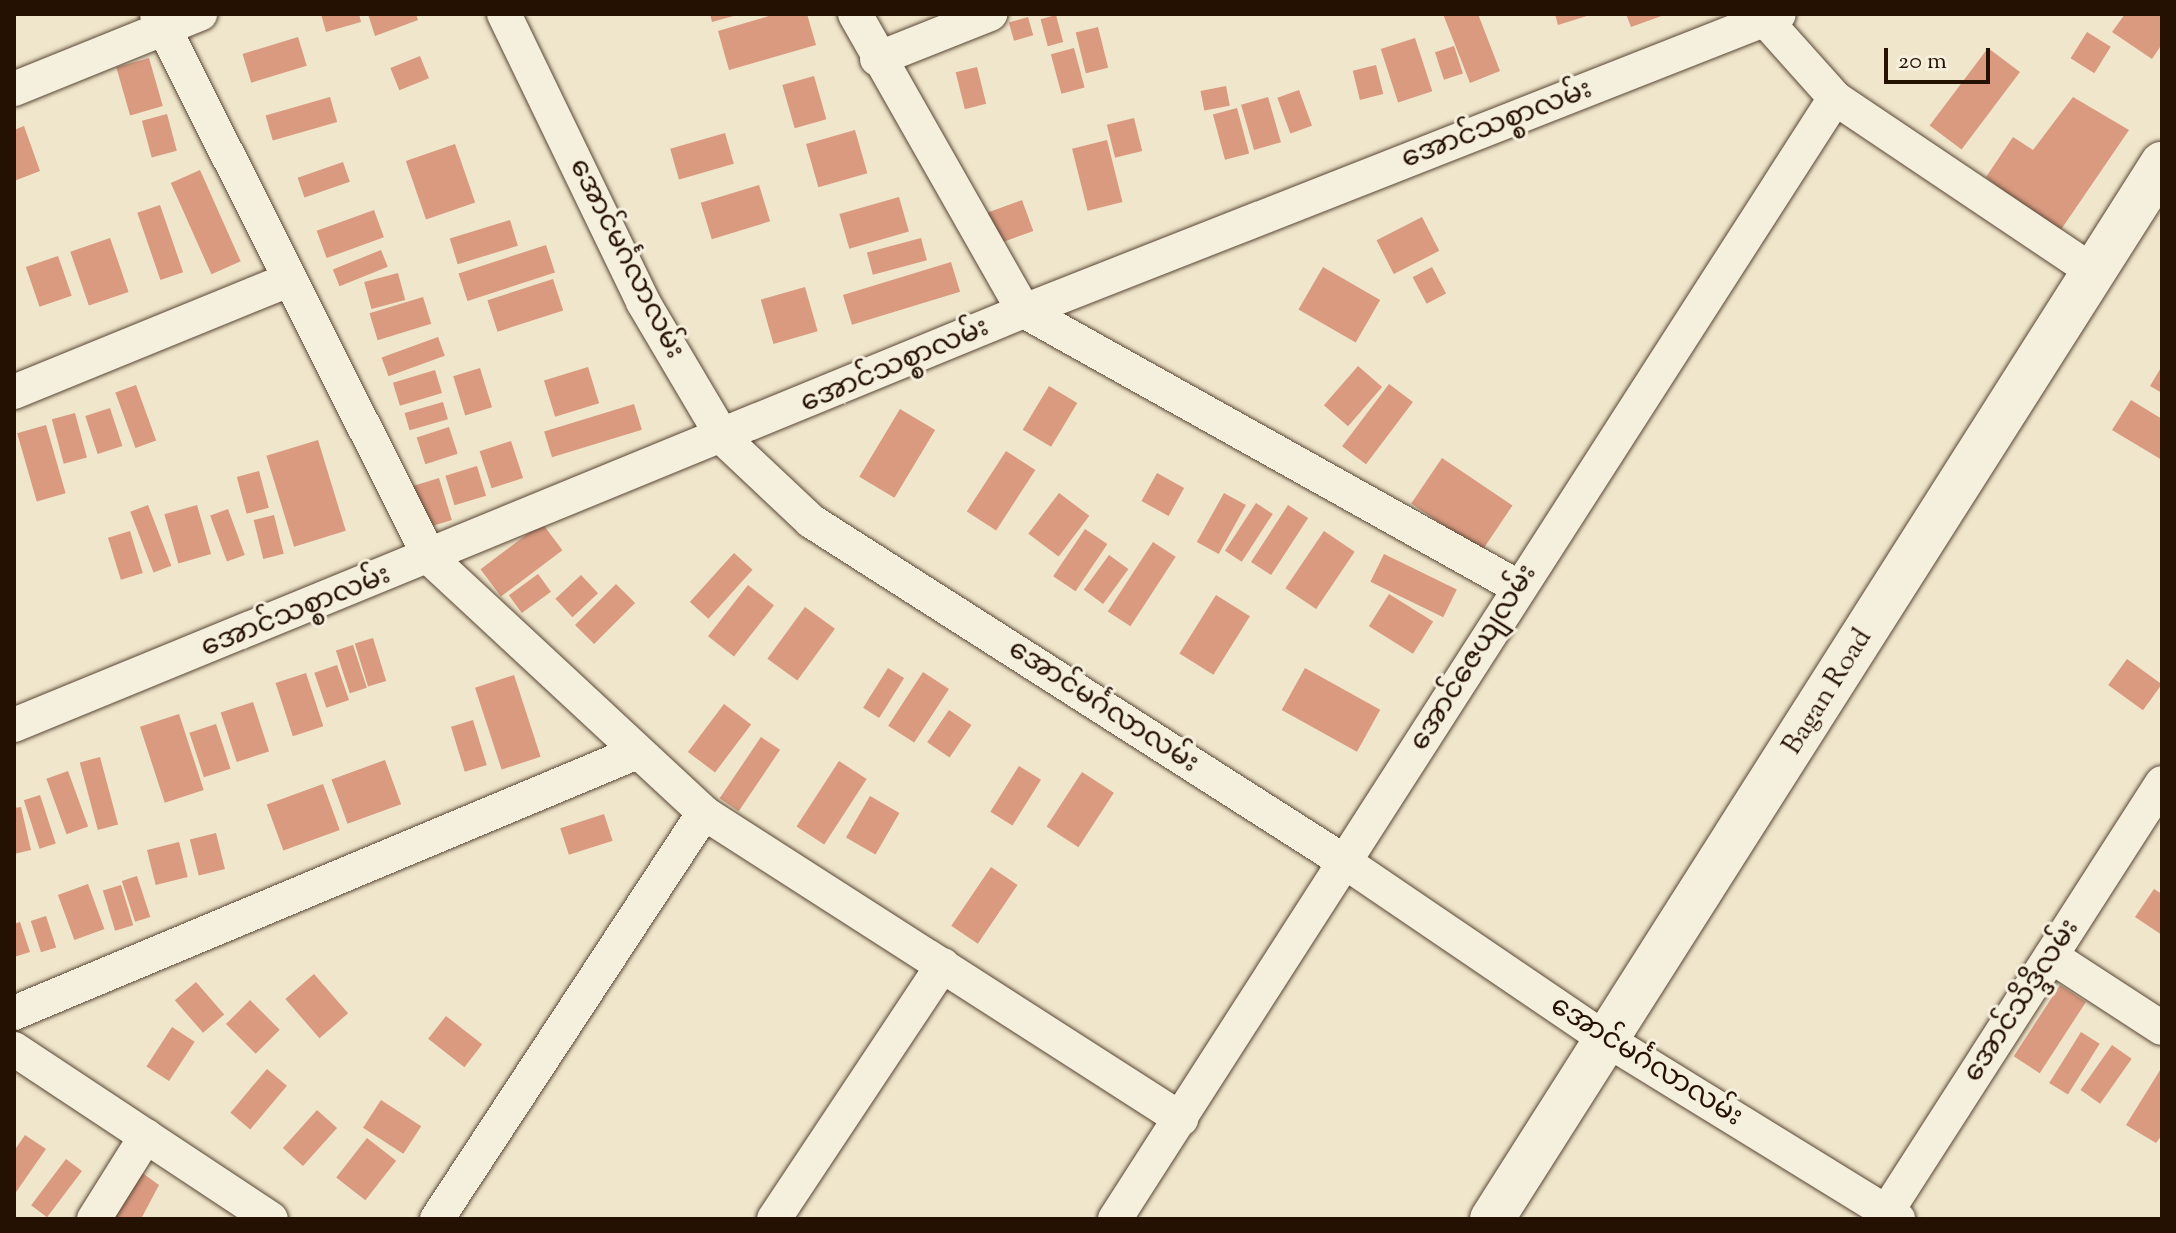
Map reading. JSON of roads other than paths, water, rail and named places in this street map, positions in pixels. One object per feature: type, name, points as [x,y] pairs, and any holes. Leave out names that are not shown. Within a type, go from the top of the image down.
[{"type":"street","points":[[14,89],[160,21],[200,14]]},
{"type":"street","name":"အောင်မင်္ဂလာလမ်း","points":[[504,14],[643,302],[724,439],[811,521],[1345,862],[1607,1040],[1889,1217]]},
{"type":"street","points":[[855,14],[877,59],[1024,311],[1518,587]]},
{"type":"street","points":[[877,59],[990,14]]},
{"type":"street","points":[[1768,16],[1835,98],[2094,272]]},
{"type":"street","name":"အောင်သစ္စာလမ်း","points":[[14,725],[724,439],[1024,311],[1768,16]]},
{"type":"street","points":[[160,21],[286,281],[430,558],[635,753],[704,813],[1181,1119]]},
{"type":"street","name":"အောင်ဇေယျလမ်း","points":[[1115,1219],[1518,587],[1835,98]]},
{"type":"street","name":"Bagan Road","points":[[1492,1219],[2162,164]]},
{"type":"street","points":[[14,392],[286,281]]},
{"type":"street","points":[[14,1013],[635,753]]},
{"type":"street","name":"အောင်သိဒ္ဒိလမ်း","points":[[1889,1217],[2162,783]]},
{"type":"street","points":[[437,1219],[704,813]]},
{"type":"street","points":[[2051,956],[2162,1028]]},
{"type":"street","points":[[774,1219],[943,965]]},
{"type":"street","points":[[14,1049],[271,1219]]},
{"type":"street","points":[[94,1219],[146,1136]]}]
